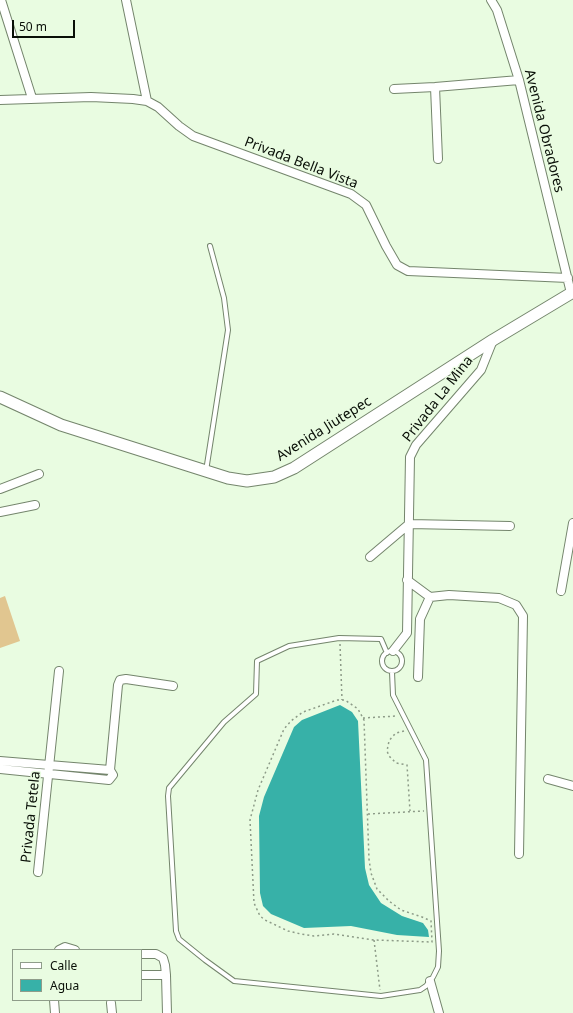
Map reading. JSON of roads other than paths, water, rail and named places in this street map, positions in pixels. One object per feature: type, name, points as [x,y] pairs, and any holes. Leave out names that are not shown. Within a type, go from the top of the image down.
[{"type":"main road","name":"Avenida Jiutepec","points":[[0,397],[60,425],[228,478],[247,481],[274,477],[294,468],[493,340],[572,293]]},
{"type":"street","points":[[1,0],[32,98]]},
{"type":"street","points":[[126,0],[147,101]]},
{"type":"street","name":"Avenida Obradores","points":[[491,0],[497,10],[519,80],[572,293]]},
{"type":"street","points":[[394,89],[519,80]]},
{"type":"street","points":[[435,87],[438,159]]},
{"type":"street","name":"Privada Bella Vista","points":[[0,100],[91,97],[147,101],[158,107],[179,126],[193,136],[351,194],[366,205],[397,265],[408,271],[568,278]]},
{"type":"street","name":"Privada La Mina","points":[[390,652],[407,633],[410,457],[416,445],[481,370],[493,340]]},
{"type":"street","points":[[0,490],[39,474]]},
{"type":"street","points":[[0,512],[35,505]]},
{"type":"street","points":[[560,591],[573,523]]},
{"type":"street","points":[[370,557],[409,524],[510,526]]},
{"type":"street","points":[[408,580],[430,597],[449,595],[499,598],[516,605],[522,616],[519,854]]},
{"type":"street","points":[[418,677],[420,618],[430,597]]},
{"type":"street","name":"Privada Tetela","points":[[38,872],[59,671]]},
{"type":"street","points":[[0,769],[109,780],[113,775],[110,770],[118,685],[120,680],[126,679],[173,686]]},
{"type":"street","points":[[0,761],[110,770]]},
{"type":"street","points":[[548,779],[573,786]]},
{"type":"street","points":[[62,949],[65,947],[72,949]]},
{"type":"street","points":[[142,954],[156,954],[163,958],[166,975],[167,1013]]},
{"type":"street","points":[[142,975],[166,975]]},
{"type":"street","points":[[430,982],[439,1013]]},
{"type":"street","points":[[54,1001],[55,1013]]},
{"type":"street","points":[[111,1003],[112,1013]]},
{"type":"lane","points":[[206,471],[228,330],[224,298],[210,246]]},
{"type":"lane","points":[[390,652],[381,639],[339,638],[289,646],[257,660],[256,694],[224,722],[169,788],[168,796],[176,931],[180,939],[205,960],[234,981],[381,996],[420,990],[430,982],[438,966],[439,951],[426,760],[394,695],[392,672]]},
{"type":"lane","points":[[390,652],[397,652],[402,656],[403,663],[400,669],[392,672],[387,671],[383,665],[382,658],[390,652]]},
{"type":"water","points":[[340,705],[352,712],[358,721],[365,868],[369,885],[381,903],[402,916],[423,923],[428,930],[429,937],[397,935],[351,926],[304,928],[271,914],[263,906],[260,893],[259,816],[264,797],[294,727],[302,720]]}]
